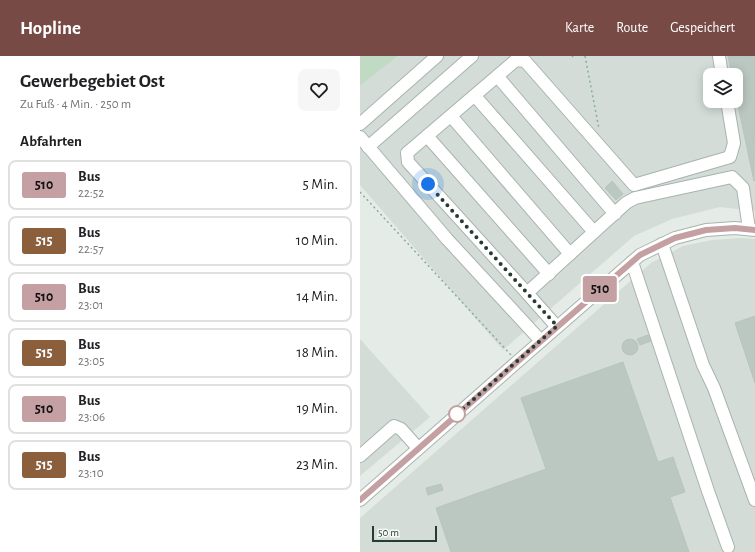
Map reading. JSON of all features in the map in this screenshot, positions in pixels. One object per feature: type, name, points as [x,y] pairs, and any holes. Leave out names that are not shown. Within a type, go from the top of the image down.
[{"type":"street","points":[[360,124],[438,56]]},
{"type":"street","points":[[368,147],[472,56]]},
{"type":"street","points":[[719,56],[721,68]]},
{"type":"street","points":[[557,326],[408,162],[407,153],[498,77],[516,60],[525,61],[634,184],[730,156]]},
{"type":"street","points":[[498,77],[615,214]]},
{"type":"street","points":[[475,96],[594,232]]},
{"type":"street","points":[[728,108],[734,143],[730,156],[732,177]]},
{"type":"street","points":[[451,116],[570,254]]},
{"type":"street","points":[[428,136],[549,274]]},
{"type":"street","points":[[360,138],[447,239],[541,341]]},
{"type":"street","points":[[360,500],[557,326],[640,255],[675,238],[706,230],[735,228],[752,229],[749,189],[732,177],[635,198],[626,203],[527,293]]},
{"type":"street","points":[[662,244],[703,365],[714,388],[755,500]]},
{"type":"street","points":[[632,262],[728,547]]},
{"type":"street","points":[[360,456],[394,426],[401,429],[418,448]]},
{"type":"path","points":[[585,56],[600,134]]},
{"type":"path","points":[[360,192],[517,362]]},
{"type":"shaded area","points":[[398,56],[755,56],[755,211],[720,207],[672,219],[634,236],[503,350],[360,185],[360,86]]},
{"type":"shaded area","points":[[742,238],[755,239],[755,552],[360,552],[360,518],[651,263],[683,246],[712,240]]},
{"type":"shaded area","points":[[360,339],[430,417],[360,476]]},
{"type":"green space","points":[[360,56],[398,56],[360,86]]},
{"type":"building","points":[[728,56],[755,56],[754,181],[739,108],[743,108],[743,68],[731,68]]},
{"type":"building","points":[[612,181],[623,194],[616,200],[605,188]]},
{"type":"building","points":[[755,316],[755,383],[735,323]]},
{"type":"building","points":[[648,335],[651,341],[640,345],[637,339]]},
{"type":"building","points":[[630,339],[637,344],[638,347],[633,354],[630,355],[623,350],[622,347],[627,340]]},
{"type":"building","points":[[623,362],[658,462],[673,457],[685,492],[670,497],[689,552],[451,552],[436,508],[546,469],[521,398]]},
{"type":"building","points":[[441,484],[443,490],[428,495],[426,488]]},
{"type":"bus line","name":"510","points":[[360,500],[640,255],[675,238],[706,230],[735,228],[755,230]]},
{"type":"route","points":[[428,184],[557,326],[457,414]]}]
